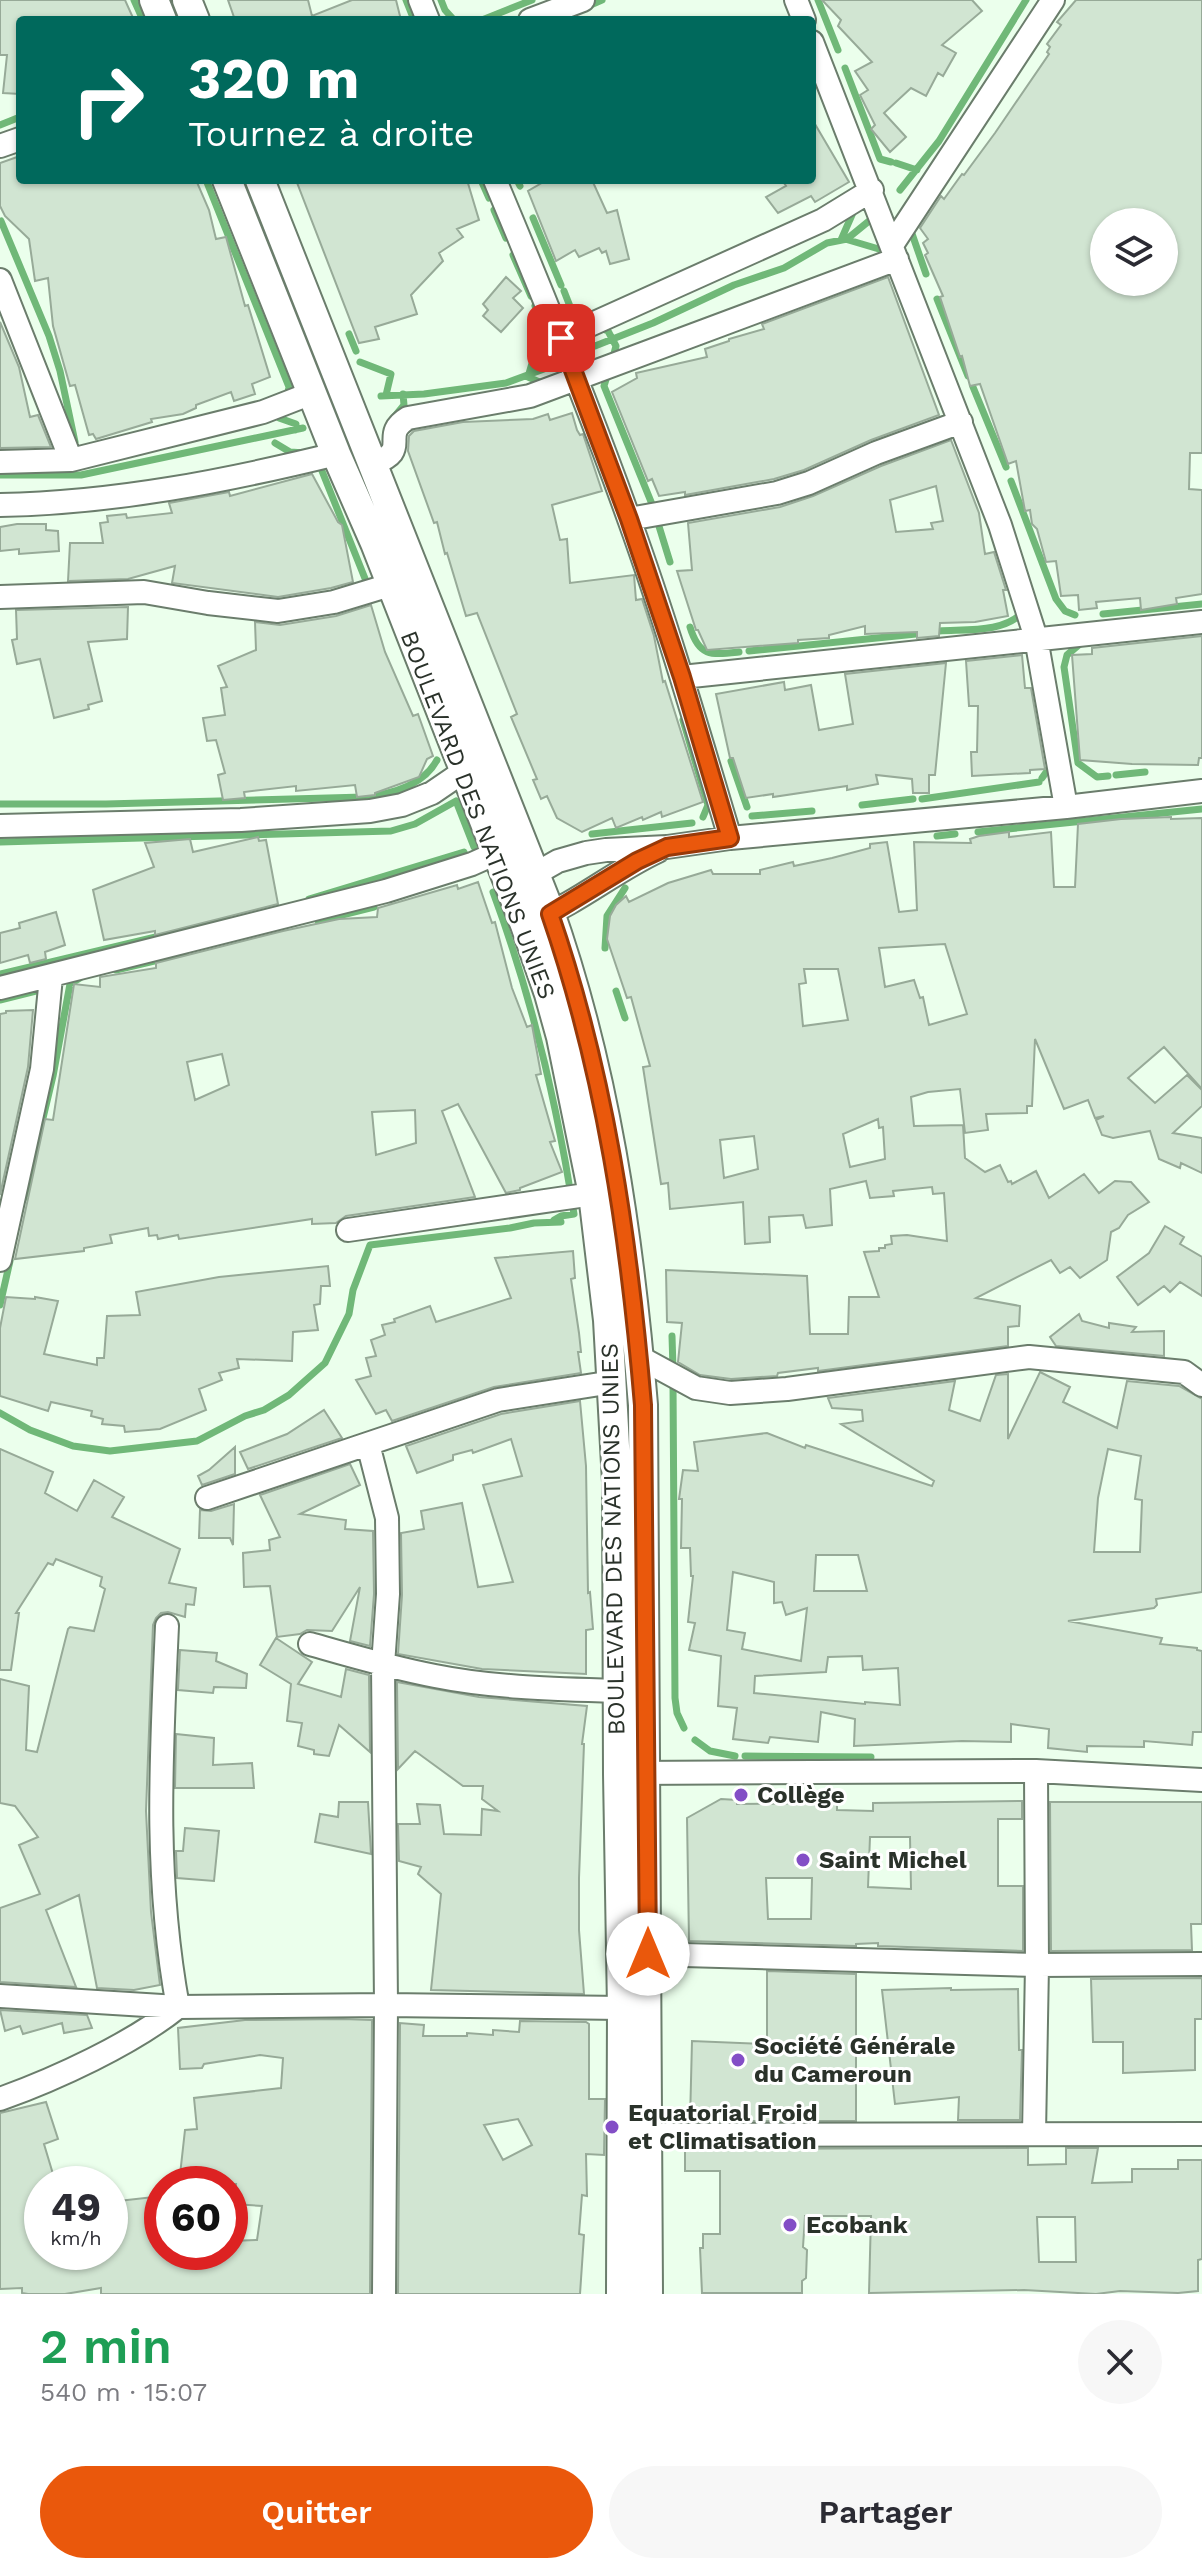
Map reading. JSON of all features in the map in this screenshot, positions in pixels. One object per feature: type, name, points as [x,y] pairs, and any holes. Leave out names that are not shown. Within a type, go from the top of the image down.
[{"type":"main road","name":"BOULEVARD DES NATIONS UNIES","points":[[229,184],[390,585],[476,762]]},
{"type":"main road","name":"BOULEVARD DES NATIONS UNIES","points":[[262,184],[372,464],[476,762],[509,847],[511,887],[538,919],[572,980],[608,1126],[643,1405],[648,2294]]},
{"type":"main road","name":"BOULEVARD DES NATIONS UNIES","points":[[509,847],[536,874],[538,919],[549,994],[561,1037],[593,1194],[613,1382],[617,1482],[622,2008],[621,2294]]},
{"type":"street","points":[[541,16],[583,0]]},
{"type":"street","points":[[372,464],[394,452],[396,444],[393,433],[397,425],[408,418],[530,396],[894,252],[1053,0]]},
{"type":"street","points":[[816,60],[872,190],[1000,525],[1036,638],[1066,807]]},
{"type":"street","points":[[502,184],[629,519],[682,677],[730,838]]},
{"type":"street","points":[[561,338],[731,264],[823,220],[872,190]]},
{"type":"street","points":[[0,280],[71,460]]},
{"type":"street","points":[[0,462],[71,460],[263,412],[312,393]]},
{"type":"street","points":[[629,519],[777,493],[961,422]]},
{"type":"street","points":[[0,505],[116,497],[253,473],[336,454]]},
{"type":"street","points":[[0,597],[144,592],[278,611],[334,602],[390,585]]},
{"type":"street","points":[[682,677],[1202,622]]},
{"type":"street","points":[[0,826],[241,820],[370,811],[402,805],[432,793],[476,762]]},
{"type":"street","points":[[511,887],[558,861],[586,853],[1202,791]]},
{"type":"street","points":[[0,988],[386,891],[509,847]]},
{"type":"street","points":[[538,919],[667,847]]},
{"type":"street","points":[[0,1260],[42,1069],[51,977]]},
{"type":"street","points":[[348,1230],[593,1194]]},
{"type":"street","points":[[639,1357],[696,1388],[730,1393],[787,1389],[1029,1357],[1184,1372],[1202,1385]]},
{"type":"street","points":[[207,1498],[498,1400],[613,1382]]},
{"type":"street","points":[[368,1444],[387,1518],[388,1594],[383,1665],[386,2005],[384,2294]]},
{"type":"street","points":[[167,1626],[159,1821],[165,1931],[178,2007]]},
{"type":"street","points":[[310,1644],[438,1677],[522,1687],[618,1691]]},
{"type":"street","points":[[1034,2134],[1036,1771]]},
{"type":"street","points":[[618,1774],[1036,1771],[1202,1780]]},
{"type":"street","points":[[648,1954],[1037,1965],[1202,1964]]},
{"type":"street","points":[[0,1996],[178,2007],[386,2005],[622,2008]]},
{"type":"street","points":[[0,2099],[31,2088],[152,2028],[178,2007]]},
{"type":"street","points":[[647,2135],[1202,2134]]},
{"type":"building","points":[[0,0],[125,0],[132,16],[16,16],[16,94],[3,93],[7,55],[0,55]]},
{"type":"building","points":[[228,0],[308,0],[312,16],[234,16]]},
{"type":"building","points":[[352,0],[396,0],[400,16],[312,16]]},
{"type":"building","points":[[822,0],[972,0],[982,11],[942,45],[956,53],[943,76],[938,73],[926,96],[911,88],[884,113],[906,137],[890,152],[871,129],[875,125],[860,95],[868,90],[855,71],[872,62],[838,26],[841,20]]},
{"type":"building","points":[[1076,0],[1202,0],[1202,453],[1190,453],[1189,489],[1202,490],[1202,594],[1176,598],[1177,604],[1141,610],[1140,598],[1096,602],[1097,608],[1079,610],[1078,595],[1061,596],[1056,561],[1046,562],[1030,510],[1025,511],[1016,461],[1008,464],[980,384],[970,386],[940,297],[943,296],[925,255],[928,253],[923,243],[928,239],[920,228],[941,196],[944,199],[995,133],[1049,54],[1047,44],[1061,25],[1057,22]]},
{"type":"building","points":[[816,126],[849,182],[815,202],[811,196],[778,213],[766,197],[786,186],[785,184],[816,184]]},
{"type":"building","points":[[16,157],[16,184],[198,184],[209,210],[216,239],[226,237],[245,306],[248,305],[270,377],[252,384],[255,394],[234,401],[231,392],[196,405],[196,408],[183,414],[151,419],[152,422],[96,439],[93,434],[89,435],[75,385],[70,386],[53,326],[48,278],[35,281],[29,239],[5,216],[0,206],[0,163]]},
{"type":"building","points":[[298,184],[468,184],[479,220],[457,229],[463,237],[439,253],[443,261],[411,295],[417,314],[375,327],[379,339],[359,343]]},
{"type":"building","points":[[540,184],[594,184],[607,213],[617,210],[629,259],[610,264],[606,251],[602,253],[599,248],[579,257],[575,250],[556,261],[528,191]]},
{"type":"building","points":[[506,277],[521,291],[513,298],[523,308],[501,332],[483,316],[488,310],[483,304]]},
{"type":"building","points":[[888,277],[939,415],[871,440],[804,470],[774,479],[685,495],[685,492],[659,496],[652,479],[648,481],[612,392],[637,378],[636,373],[707,357],[705,349],[764,329],[762,324]]},
{"type":"building","points":[[0,322],[19,367],[30,417],[38,415],[51,447],[0,448]]},
{"type":"building","points":[[572,413],[577,430],[580,435],[583,434],[602,491],[552,505],[560,540],[567,539],[570,583],[634,575],[636,600],[642,599],[643,602],[654,636],[663,682],[703,802],[662,817],[661,812],[643,820],[642,817],[616,828],[612,818],[582,832],[557,818],[547,796],[541,799],[533,780],[537,779],[511,717],[517,714],[477,613],[466,616],[437,522],[434,523],[408,451],[409,436],[414,431],[463,422],[533,419],[548,414],[550,420]]},
{"type":"building","points":[[951,440],[979,513],[985,554],[994,552],[1006,590],[1003,590],[1008,616],[975,622],[940,623],[939,636],[917,638],[917,632],[865,634],[865,626],[829,635],[829,638],[798,640],[798,643],[707,650],[696,630],[677,571],[692,570],[688,523],[780,507]],"holes":[[[936,486],[943,521],[931,523],[933,529],[896,532],[890,500]]]},
{"type":"building","points":[[312,474],[342,525],[353,582],[278,597],[172,583],[175,566],[128,579],[68,581],[70,543],[103,543],[100,523],[108,522],[107,516],[126,514],[127,518],[172,513],[169,503],[229,492],[230,496]]},
{"type":"building","points":[[46,524],[46,530],[58,531],[59,551],[19,554],[19,549],[0,551],[0,527]]},
{"type":"building","points":[[371,605],[385,652],[413,716],[418,714],[433,756],[427,759],[419,777],[375,795],[357,797],[355,785],[296,791],[296,786],[244,792],[245,798],[223,800],[218,775],[225,773],[216,740],[207,741],[203,718],[225,715],[221,688],[227,687],[218,666],[256,650],[255,622],[280,625],[336,616]]},
{"type":"building","points":[[128,607],[127,639],[88,642],[102,701],[88,705],[89,709],[54,718],[40,659],[17,664],[12,640],[17,639],[16,610]]},
{"type":"building","points":[[1202,636],[1202,758],[1199,758],[1198,765],[1080,760],[1072,655],[1092,654],[1092,648]]},
{"type":"building","points":[[1022,655],[1025,688],[1031,688],[1045,769],[1030,770],[1030,773],[972,776],[971,752],[977,752],[978,706],[969,706],[966,661]]},
{"type":"building","points":[[946,663],[935,775],[929,775],[929,793],[913,793],[912,779],[876,775],[878,784],[847,790],[847,786],[746,798],[733,758],[730,758],[716,694],[784,682],[785,690],[811,685],[819,730],[853,724],[845,674]]},
{"type":"building","points":[[1202,818],[1202,1089],[1164,1047],[1128,1078],[1155,1103],[1187,1075],[1202,1090],[1202,1106],[1173,1133],[1202,1138],[1202,1173],[1181,1163],[1180,1168],[1159,1159],[1150,1131],[1113,1138],[1102,1135],[1096,1120],[1104,1116],[1095,1118],[1088,1100],[1064,1109],[1035,1039],[1032,1106],[1027,1106],[1027,1113],[986,1114],[988,1130],[965,1133],[960,1089],[928,1092],[911,1097],[914,1126],[963,1125],[965,1158],[985,1172],[1000,1165],[1012,1184],[1036,1171],[1049,1198],[1084,1174],[1099,1193],[1115,1181],[1131,1182],[1149,1202],[1128,1215],[1119,1228],[1111,1232],[1107,1260],[1080,1278],[1070,1267],[1060,1273],[1051,1260],[976,1298],[1020,1306],[1019,1326],[1008,1327],[1008,1346],[818,1371],[818,1368],[778,1373],[777,1376],[731,1379],[700,1375],[678,1362],[682,1323],[667,1322],[666,1270],[807,1276],[810,1334],[848,1334],[849,1297],[879,1297],[864,1252],[879,1251],[879,1248],[892,1244],[891,1236],[907,1235],[947,1241],[944,1193],[933,1194],[932,1187],[893,1191],[894,1196],[870,1198],[866,1181],[830,1189],[832,1225],[806,1228],[803,1215],[769,1217],[770,1242],[745,1244],[743,1202],[670,1209],[668,1183],[661,1184],[643,1067],[650,1066],[631,997],[627,998],[607,939],[610,916],[616,905],[626,896],[629,902],[668,883],[711,870],[713,874],[760,874],[760,870],[793,862],[794,866],[832,858],[870,848],[870,844],[887,842],[899,912],[917,910],[914,842],[971,843],[970,839],[979,836],[1009,832],[1009,837],[1051,832],[1054,887],[1075,887],[1078,824],[1121,819]],"holes":[[[945,944],[967,1014],[929,1025],[923,997],[920,998],[914,980],[885,987],[879,948]],[[804,969],[838,969],[848,1020],[803,1026],[799,984],[806,983]],[[878,1119],[879,1128],[883,1127],[885,1159],[850,1167],[843,1134]],[[754,1136],[758,1169],[724,1178],[720,1140]]]},
{"type":"building","points":[[258,837],[259,841],[266,840],[278,904],[155,935],[155,931],[104,940],[93,890],[154,867],[145,843],[190,839],[193,852]]},
{"type":"building","points":[[478,882],[492,923],[495,922],[512,988],[527,1027],[532,1025],[541,1074],[536,1075],[555,1141],[550,1142],[562,1172],[506,1193],[458,1104],[442,1111],[475,1197],[346,1216],[336,1223],[312,1224],[312,1219],[179,1239],[178,1235],[158,1239],[157,1235],[149,1236],[148,1228],[110,1235],[112,1243],[84,1248],[84,1251],[15,1259],[45,1119],[53,1120],[74,984],[100,987],[100,977],[156,968],[156,963],[283,931],[339,919],[377,917],[378,908],[457,885],[458,889]],"holes":[[[222,1054],[229,1085],[195,1100],[187,1062]],[[415,1110],[416,1143],[376,1155],[372,1112]]]},
{"type":"building","points":[[56,912],[65,945],[45,952],[46,959],[30,963],[28,955],[0,963],[0,933],[20,928],[19,923]]},
{"type":"building","points":[[33,1010],[28,1067],[0,1195],[0,1014]]},
{"type":"building","points":[[1165,1226],[1184,1237],[1180,1244],[1202,1257],[1202,1296],[1180,1282],[1170,1292],[1164,1286],[1138,1305],[1117,1277],[1149,1253]]},
{"type":"building","points":[[573,1251],[575,1278],[571,1279],[581,1373],[494,1387],[392,1421],[386,1410],[376,1414],[356,1380],[371,1376],[366,1358],[376,1356],[371,1340],[385,1335],[382,1325],[430,1306],[436,1322],[511,1298],[495,1258]]},
{"type":"building","points":[[328,1266],[330,1286],[321,1286],[320,1304],[314,1305],[318,1330],[293,1332],[292,1361],[237,1359],[239,1368],[219,1373],[222,1380],[199,1389],[206,1410],[160,1429],[125,1432],[124,1426],[102,1424],[103,1419],[91,1416],[92,1411],[51,1402],[48,1411],[0,1396],[0,1328],[6,1297],[58,1301],[44,1354],[97,1365],[97,1358],[104,1358],[107,1316],[140,1315],[136,1292],[219,1277]]},
{"type":"building","points":[[1079,1314],[1082,1321],[1109,1328],[1109,1323],[1136,1327],[1132,1332],[1164,1331],[1164,1356],[1056,1346],[1050,1337]]},
{"type":"building","points":[[1040,1372],[1070,1387],[1063,1402],[1117,1428],[1127,1381],[1179,1386],[1202,1399],[1202,1592],[1156,1599],[1154,1608],[1068,1621],[1162,1638],[1160,1644],[1202,1651],[1202,1732],[1193,1732],[1192,1745],[1144,1741],[1144,1747],[1087,1746],[1087,1752],[1048,1748],[1049,1729],[1011,1724],[1011,1742],[854,1746],[855,1719],[821,1712],[818,1742],[770,1737],[768,1743],[733,1739],[737,1708],[718,1706],[721,1656],[689,1650],[695,1623],[688,1622],[693,1576],[690,1548],[681,1548],[682,1499],[679,1499],[683,1470],[698,1471],[694,1442],[767,1433],[805,1448],[806,1445],[932,1486],[934,1481],[841,1424],[863,1421],[862,1410],[832,1408],[828,1398],[955,1381],[949,1410],[980,1421],[996,1375],[1008,1374],[1008,1439]],"holes":[[[1108,1449],[1141,1456],[1135,1499],[1142,1500],[1140,1552],[1094,1552],[1098,1498]],[[816,1555],[858,1555],[867,1591],[814,1591]],[[733,1572],[774,1582],[774,1603],[782,1602],[786,1615],[807,1608],[801,1661],[742,1649],[745,1633],[727,1630]],[[862,1656],[863,1670],[898,1668],[900,1705],[754,1693],[755,1676],[826,1672],[828,1657]]]},
{"type":"building","points":[[580,1401],[586,1466],[588,1593],[593,1629],[586,1630],[586,1674],[482,1669],[398,1654],[402,1595],[401,1533],[424,1529],[421,1511],[462,1503],[478,1587],[513,1582],[483,1485],[522,1476],[511,1439],[473,1453],[472,1450],[453,1455],[453,1460],[417,1473],[406,1446],[501,1414]]},
{"type":"building","points":[[324,1410],[342,1438],[248,1469],[240,1452],[287,1434]]},
{"type":"building","points":[[235,1447],[235,1474],[202,1485],[198,1476]]},
{"type":"building","points":[[0,1449],[53,1472],[45,1493],[77,1511],[94,1480],[124,1497],[112,1517],[180,1549],[169,1583],[196,1588],[194,1605],[186,1604],[185,1617],[161,1613],[153,1625],[146,1811],[151,1912],[160,1985],[134,1990],[97,1988],[79,1895],[46,1910],[76,1987],[0,1982],[0,1908],[40,1894],[19,1845],[38,1837],[15,1806],[0,1803],[0,1679],[29,1686],[26,1750],[37,1752],[68,1629],[94,1631],[105,1589],[100,1586],[102,1577],[56,1559],[53,1565],[48,1563],[16,1613],[19,1613],[11,1670],[0,1670]]},
{"type":"building","points":[[350,1464],[360,1485],[300,1514],[346,1520],[345,1529],[373,1531],[374,1594],[370,1646],[350,1641],[360,1587],[332,1631],[307,1630],[277,1637],[270,1586],[244,1587],[243,1553],[270,1550],[269,1540],[280,1537],[260,1495]]},
{"type":"building","points":[[234,1504],[233,1545],[230,1538],[199,1538],[200,1510],[211,1511]]},
{"type":"building","points":[[276,1638],[312,1662],[298,1684],[341,1697],[346,1669],[369,1675],[370,1752],[339,1725],[329,1756],[314,1754],[314,1750],[298,1746],[302,1723],[287,1721],[291,1684],[260,1665]]},
{"type":"building","points":[[180,1650],[217,1653],[216,1661],[247,1674],[246,1688],[214,1687],[213,1693],[178,1690]]},
{"type":"building","points":[[397,1682],[479,1697],[587,1706],[582,1744],[579,1878],[584,1994],[431,1990],[441,1894],[418,1874],[421,1867],[399,1861],[398,1824],[420,1824],[417,1804],[440,1805],[444,1834],[481,1835],[482,1809],[498,1811],[482,1799],[483,1786],[463,1786],[415,1751],[398,1769]]},
{"type":"building","points":[[176,1734],[214,1738],[213,1765],[252,1763],[254,1788],[175,1788]]},
{"type":"building","points":[[721,1799],[737,1800],[737,1804],[837,1803],[837,1810],[873,1811],[873,1803],[1022,1801],[1022,1819],[998,1819],[998,1886],[1023,1886],[1023,1951],[878,1946],[878,1943],[856,1946],[689,1941],[687,1818]],"holes":[[[870,1837],[910,1837],[911,1889],[868,1887]],[[766,1878],[812,1878],[811,1919],[768,1919]]]},
{"type":"building","points":[[339,1802],[368,1802],[371,1854],[315,1842],[320,1814],[338,1817]]},
{"type":"building","points":[[1050,1802],[1202,1802],[1202,1924],[1191,1924],[1192,1950],[1051,1951]]},
{"type":"building","points":[[185,1828],[219,1831],[214,1881],[177,1878],[176,1851],[183,1851]]},
{"type":"building","points":[[767,1971],[856,1974],[856,2121],[690,2121],[692,2041],[767,2044]]},
{"type":"building","points":[[1202,1978],[1202,2019],[1195,2019],[1195,2070],[1123,2073],[1123,2042],[1093,2042],[1091,1979]]},
{"type":"building","points":[[1018,1989],[1019,2050],[1022,2050],[1020,2120],[958,2120],[959,2097],[895,2104],[882,1990]]},
{"type":"building","points":[[0,2010],[87,2015],[92,2028],[64,2033],[62,2023],[23,2034],[20,2026],[5,2031]]},
{"type":"building","points":[[245,2020],[372,2020],[370,2294],[101,2294],[101,2288],[65,2294],[28,2294],[22,2293],[22,2288],[0,2289],[0,2113],[46,2102],[58,2139],[44,2144],[51,2166],[24,2166],[24,2270],[128,2270],[128,2200],[144,2198],[144,2270],[248,2270],[248,2240],[257,2240],[262,2206],[248,2205],[248,2166],[181,2166],[185,2130],[197,2129],[194,2098],[281,2088],[283,2058],[260,2055],[204,2064],[202,2068],[180,2069],[178,2028]]},
{"type":"building","points":[[520,2021],[589,2024],[589,2099],[605,2099],[604,2155],[586,2154],[587,2196],[582,2195],[579,2234],[584,2235],[580,2294],[398,2294],[400,2023],[424,2025],[423,2036],[493,2035],[493,2030],[519,2032]],"holes":[[[518,2119],[532,2145],[503,2160],[484,2125]]]},
{"type":"building","points":[[1028,2148],[1028,2165],[1066,2164],[1066,2148],[1098,2148],[1092,2183],[1132,2182],[1132,2169],[1178,2169],[1178,2160],[1202,2160],[1202,2259],[1198,2260],[1198,2291],[869,2293],[871,2216],[805,2216],[803,2247],[807,2250],[806,2278],[802,2281],[802,2293],[702,2293],[700,2248],[703,2248],[703,2234],[720,2234],[720,2171],[685,2171],[685,2149]],"holes":[[[1037,2217],[1075,2217],[1076,2262],[1039,2262]]]},
{"type":"waterway","points":[[134,0],[141,16]]},
{"type":"waterway","points":[[406,0],[412,16]]},
{"type":"waterway","points":[[441,0],[450,16]]},
{"type":"waterway","points":[[492,16],[532,0]]},
{"type":"waterway","points":[[586,7],[602,0]]},
{"type":"waterway","points":[[818,0],[838,50]]},
{"type":"waterway","points":[[900,190],[939,141],[1026,0]]},
{"type":"waterway","points":[[845,68],[880,159],[891,162]]},
{"type":"waterway","points":[[0,125],[16,119]]},
{"type":"waterway","points":[[896,163],[917,170]]},
{"type":"waterway","points":[[208,184],[289,387],[287,397]]},
{"type":"waterway","points":[[483,184],[489,198]]},
{"type":"waterway","points":[[841,240],[855,208]]},
{"type":"waterway","points":[[494,210],[506,238]]},
{"type":"waterway","points":[[533,218],[561,285]]},
{"type":"waterway","points":[[1,221],[49,336],[75,442]]},
{"type":"waterway","points":[[595,346],[734,285],[784,268],[827,243],[847,239],[869,221]]},
{"type":"waterway","points":[[910,228],[926,274]]},
{"type":"waterway","points":[[845,239],[889,252]]},
{"type":"waterway","points":[[513,255],[531,296]]},
{"type":"waterway","points":[[564,291],[573,314],[587,321]]},
{"type":"waterway","points":[[937,299],[968,376]]},
{"type":"waterway","points":[[535,306],[544,326],[540,339]]},
{"type":"waterway","points":[[598,327],[608,331],[616,346],[612,361]]},
{"type":"waterway","points":[[349,334],[356,351]]},
{"type":"waterway","points":[[535,353],[528,377],[544,384]]},
{"type":"waterway","points":[[360,362],[391,374],[386,395]]},
{"type":"waterway","points":[[381,396],[424,394],[506,383],[552,366]]},
{"type":"waterway","points":[[608,373],[604,386],[654,509]]},
{"type":"waterway","points":[[973,387],[1006,467]]},
{"type":"waterway","points":[[395,416],[404,405],[403,394]]},
{"type":"waterway","points":[[281,410],[279,418],[296,424],[295,430]]},
{"type":"waterway","points":[[0,475],[81,475],[303,428]]},
{"type":"waterway","points":[[275,443],[290,452],[305,453]]},
{"type":"waterway","points":[[318,461],[366,581]]},
{"type":"waterway","points":[[1011,481],[1056,599],[1065,611],[1075,615]]},
{"type":"waterway","points":[[658,523],[670,562]]},
{"type":"waterway","points":[[1103,614],[1202,604]]},
{"type":"waterway","points":[[939,631],[995,627],[1006,624],[1023,612]]},
{"type":"waterway","points":[[690,627],[698,644],[707,652],[739,652]]},
{"type":"waterway","points":[[749,651],[916,634]]},
{"type":"waterway","points":[[1081,643],[1067,655],[1064,667],[1078,763],[1097,777],[1108,776]]},
{"type":"waterway","points":[[683,720],[708,805],[703,817]]},
{"type":"waterway","points":[[0,804],[364,797],[406,787],[424,776],[437,760]]},
{"type":"waterway","points":[[731,761],[747,807]]},
{"type":"waterway","points":[[1042,778],[1052,764]]},
{"type":"waterway","points":[[1116,775],[1145,772]]},
{"type":"waterway","points":[[922,799],[1039,782]]},
{"type":"waterway","points":[[862,805],[913,799]]},
{"type":"waterway","points":[[0,842],[391,831],[415,824],[456,801],[474,847]]},
{"type":"waterway","points":[[978,832],[1202,809]]},
{"type":"waterway","points":[[752,816],[812,811]]},
{"type":"waterway","points":[[592,834],[692,823]]},
{"type":"waterway","points":[[937,836],[955,834]]},
{"type":"waterway","points":[[309,899],[464,852]]},
{"type":"waterway","points":[[605,948],[607,916],[625,888]]},
{"type":"waterway","points":[[493,892],[531,1011],[560,1132],[574,1214],[554,1220]]},
{"type":"waterway","points":[[318,921],[374,907]]},
{"type":"waterway","points":[[0,974],[227,920]]},
{"type":"waterway","points":[[116,970],[184,954]]},
{"type":"waterway","points":[[24,1198],[53,1076],[70,984],[80,978]]},
{"type":"waterway","points":[[0,1000],[36,991]]},
{"type":"waterway","points":[[616,991],[625,1018]]},
{"type":"waterway","points":[[0,1413],[30,1430],[73,1446],[110,1451],[197,1441],[289,1395],[325,1363],[349,1314],[353,1290],[370,1245],[561,1222]]},
{"type":"waterway","points":[[0,1305],[10,1261]]},
{"type":"waterway","points":[[672,1336],[673,1369]]},
{"type":"waterway","points":[[673,1382],[675,1698],[684,1728]]},
{"type":"waterway","points":[[695,1740],[710,1751],[735,1756]]},
{"type":"waterway","points":[[745,1756],[871,1757]]},
{"type":"place","name":"Collège","points":[[741,1795]]},
{"type":"place","name":"Saint Michel","points":[[803,1860]]},
{"type":"place","name":"Société Générale du Cameroun","points":[[738,2060]]},
{"type":"place","name":"Equatorial Froid et Climatisation","points":[[612,2127]]},
{"type":"place","name":"Ecobank","points":[[790,2225]]},
{"type":"route","points":[[561,338],[629,519],[682,677],[730,838],[667,847],[637,861],[550,914],[572,980],[608,1126],[637,1331],[643,1405],[648,1954]]}]
